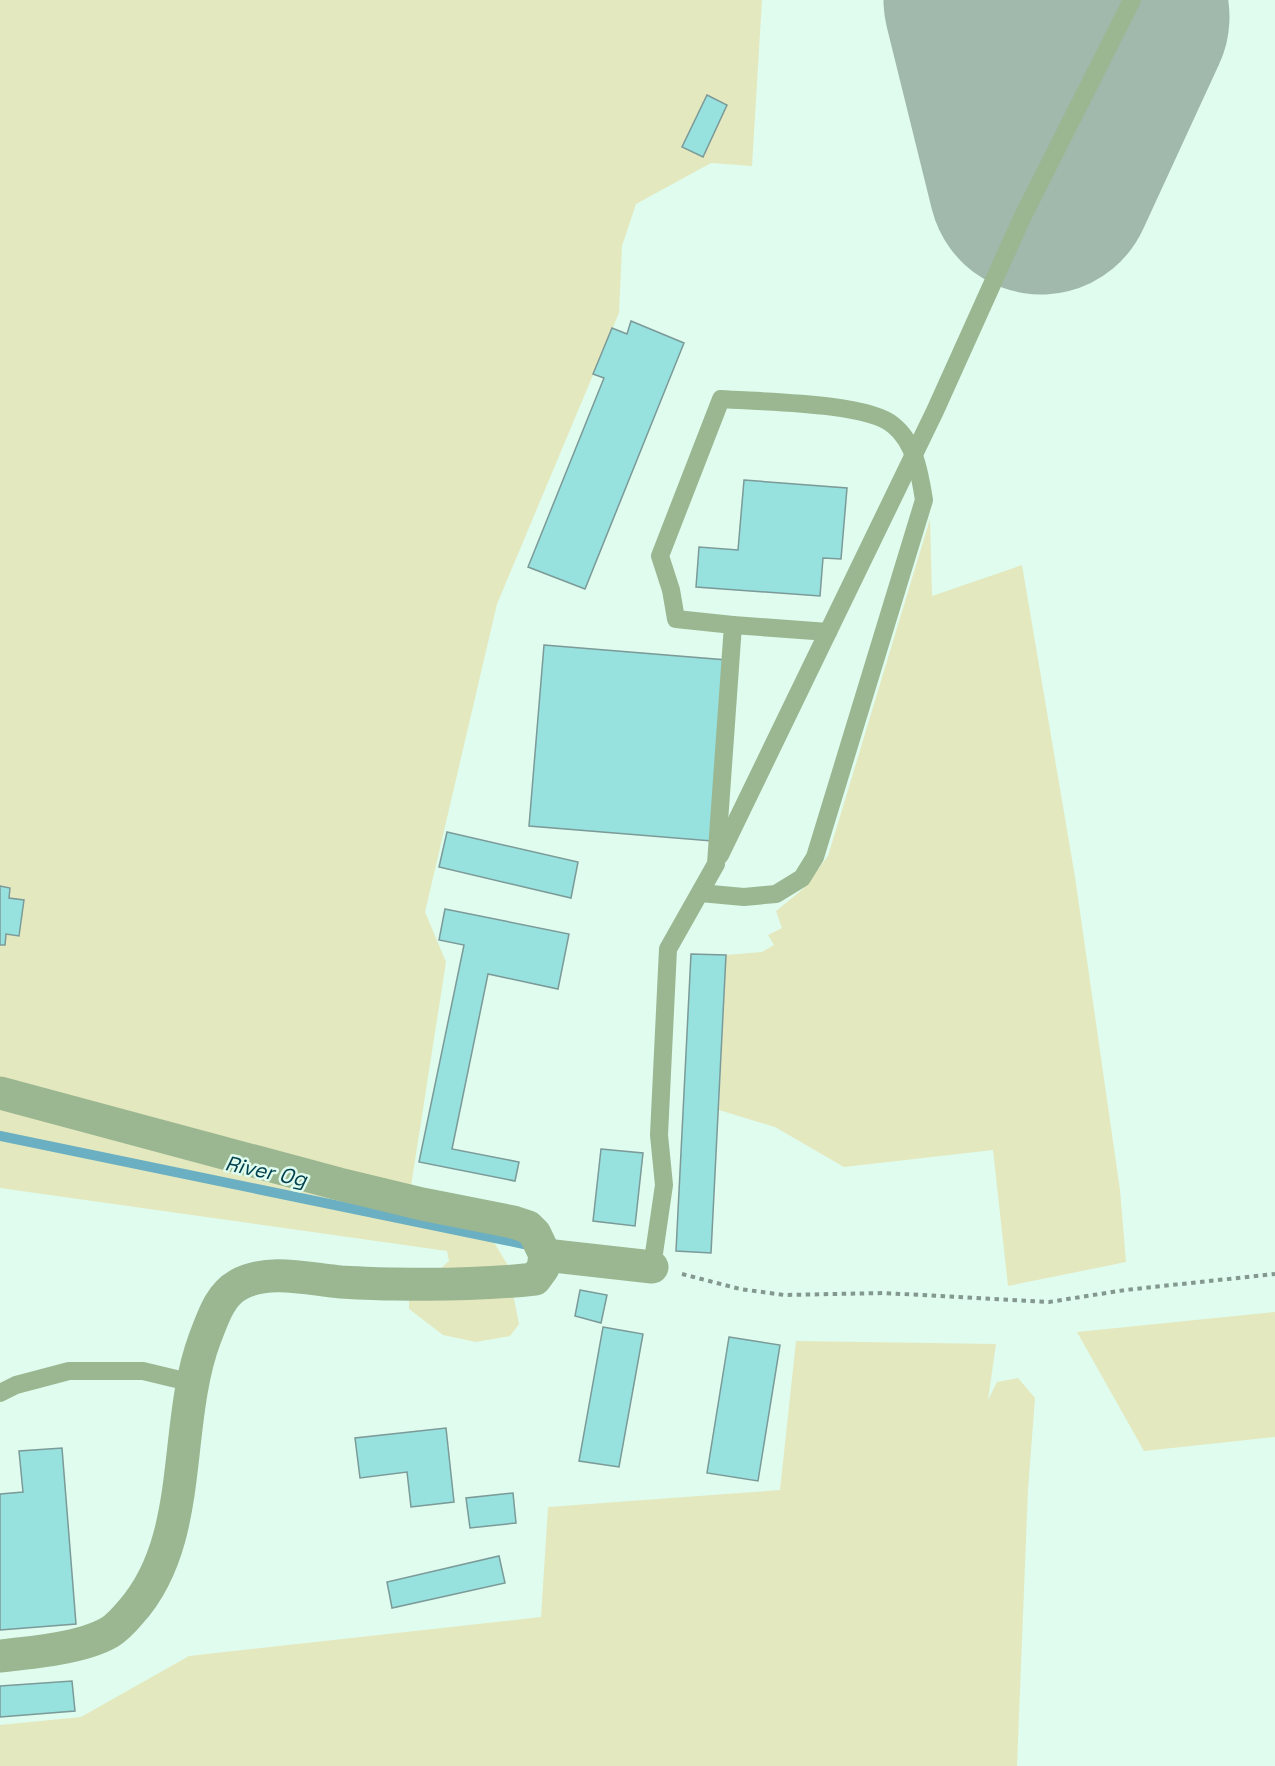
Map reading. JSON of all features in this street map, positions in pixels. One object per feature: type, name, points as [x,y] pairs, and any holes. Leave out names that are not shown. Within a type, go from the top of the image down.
[{"type":"street","points":[[0,1093],[339,1184],[422,1204],[513,1222],[528,1227],[535,1234],[545,1255],[543,1268],[535,1279],[495,1284],[384,1284],[270,1276],[239,1285],[226,1294],[216,1310],[200,1351],[193,1383],[172,1531],[154,1581],[121,1623],[97,1638],[66,1646],[0,1656]]},
{"type":"street","points":[[545,1255],[652,1267]]},
{"type":"lane","points":[[652,1267],[664,1185],[659,1136],[668,949],[716,864],[914,455],[1022,218],[1132,0]]},
{"type":"lane","points":[[700,893],[744,897],[776,894],[802,878],[816,857],[924,500],[921,477],[914,455],[903,435],[892,423],[862,410],[721,399],[660,556],[671,590],[675,619],[828,632]]},
{"type":"lane","points":[[716,864],[733,625]]},
{"type":"lane","points":[[0,1393],[16,1385],[69,1371],[143,1371],[193,1383]]},
{"type":"path","points":[[652,1267],[767,1294],[884,1293],[1049,1302],[1125,1290],[1275,1274]]},
{"type":"green space","points":[[0,0],[762,0],[752,166],[711,163],[636,204],[622,246],[619,313],[497,604],[425,912],[446,962],[411,1186],[0,1080],[0,945],[5,945],[6,934],[19,936],[24,901],[9,898],[10,888],[0,886]]},
{"type":"green space","points":[[930,519],[932,596],[1022,565],[1075,877],[1120,1190],[1126,1262],[1008,1286],[993,1150],[844,1167],[775,1127],[719,1110],[726,955],[762,952],[774,945],[768,935],[782,928],[776,911],[803,889],[828,856]]},
{"type":"green space","points":[[0,1093],[486,1229],[507,1264],[519,1324],[510,1336],[476,1342],[443,1335],[409,1309],[409,1298],[449,1261],[447,1251],[0,1188]]},
{"type":"green space","points":[[1275,1312],[1275,1437],[1144,1451],[1077,1332]]},
{"type":"green space","points":[[796,1341],[996,1344],[988,1400],[997,1382],[1018,1378],[1035,1398],[1028,1489],[1017,1766],[0,1766],[0,1725],[81,1717],[189,1656],[541,1617],[548,1507],[780,1490]]},
{"type":"building","points":[[707,95],[727,105],[703,157],[682,147]]},
{"type":"building","points":[[631,321],[684,343],[585,589],[528,567],[604,378],[593,374],[612,328],[627,334]]},
{"type":"building","points":[[744,480],[847,488],[841,559],[823,558],[820,596],[696,587],[699,547],[738,550]]},
{"type":"building","points":[[544,645],[727,660],[712,841],[529,826]]},
{"type":"building","points":[[447,832],[578,862],[571,898],[439,867]]},
{"type":"building","points":[[0,886],[10,888],[9,898],[24,900],[19,936],[6,934],[5,945],[0,945]]},
{"type":"building","points":[[445,909],[569,934],[558,989],[488,974],[452,1149],[519,1162],[515,1181],[419,1162],[464,945],[439,940]]},
{"type":"building","points":[[691,954],[726,955],[711,1253],[676,1251]]},
{"type":"building","points":[[601,1149],[643,1153],[635,1226],[593,1221]]},
{"type":"building","points":[[580,1290],[607,1295],[601,1323],[575,1316]]},
{"type":"building","points":[[603,1327],[643,1334],[619,1467],[579,1461]]},
{"type":"building","points":[[729,1337],[780,1345],[758,1481],[707,1473]]},
{"type":"building","points":[[446,1428],[454,1502],[411,1507],[407,1472],[360,1478],[355,1438]]},
{"type":"building","points":[[62,1448],[76,1624],[0,1630],[0,1494],[23,1492],[19,1451]]},
{"type":"building","points":[[513,1493],[516,1523],[470,1528],[466,1498]]},
{"type":"building","points":[[499,1556],[505,1583],[392,1608],[387,1582]]},
{"type":"building","points":[[72,1681],[75,1711],[0,1717],[0,1686]]},
{"type":"waterway","name":"River Og","points":[[0,1136],[524,1244]]},
{"type":"runway","points":[[996,0],[1041,182],[1117,17],[1111,0]]}]
